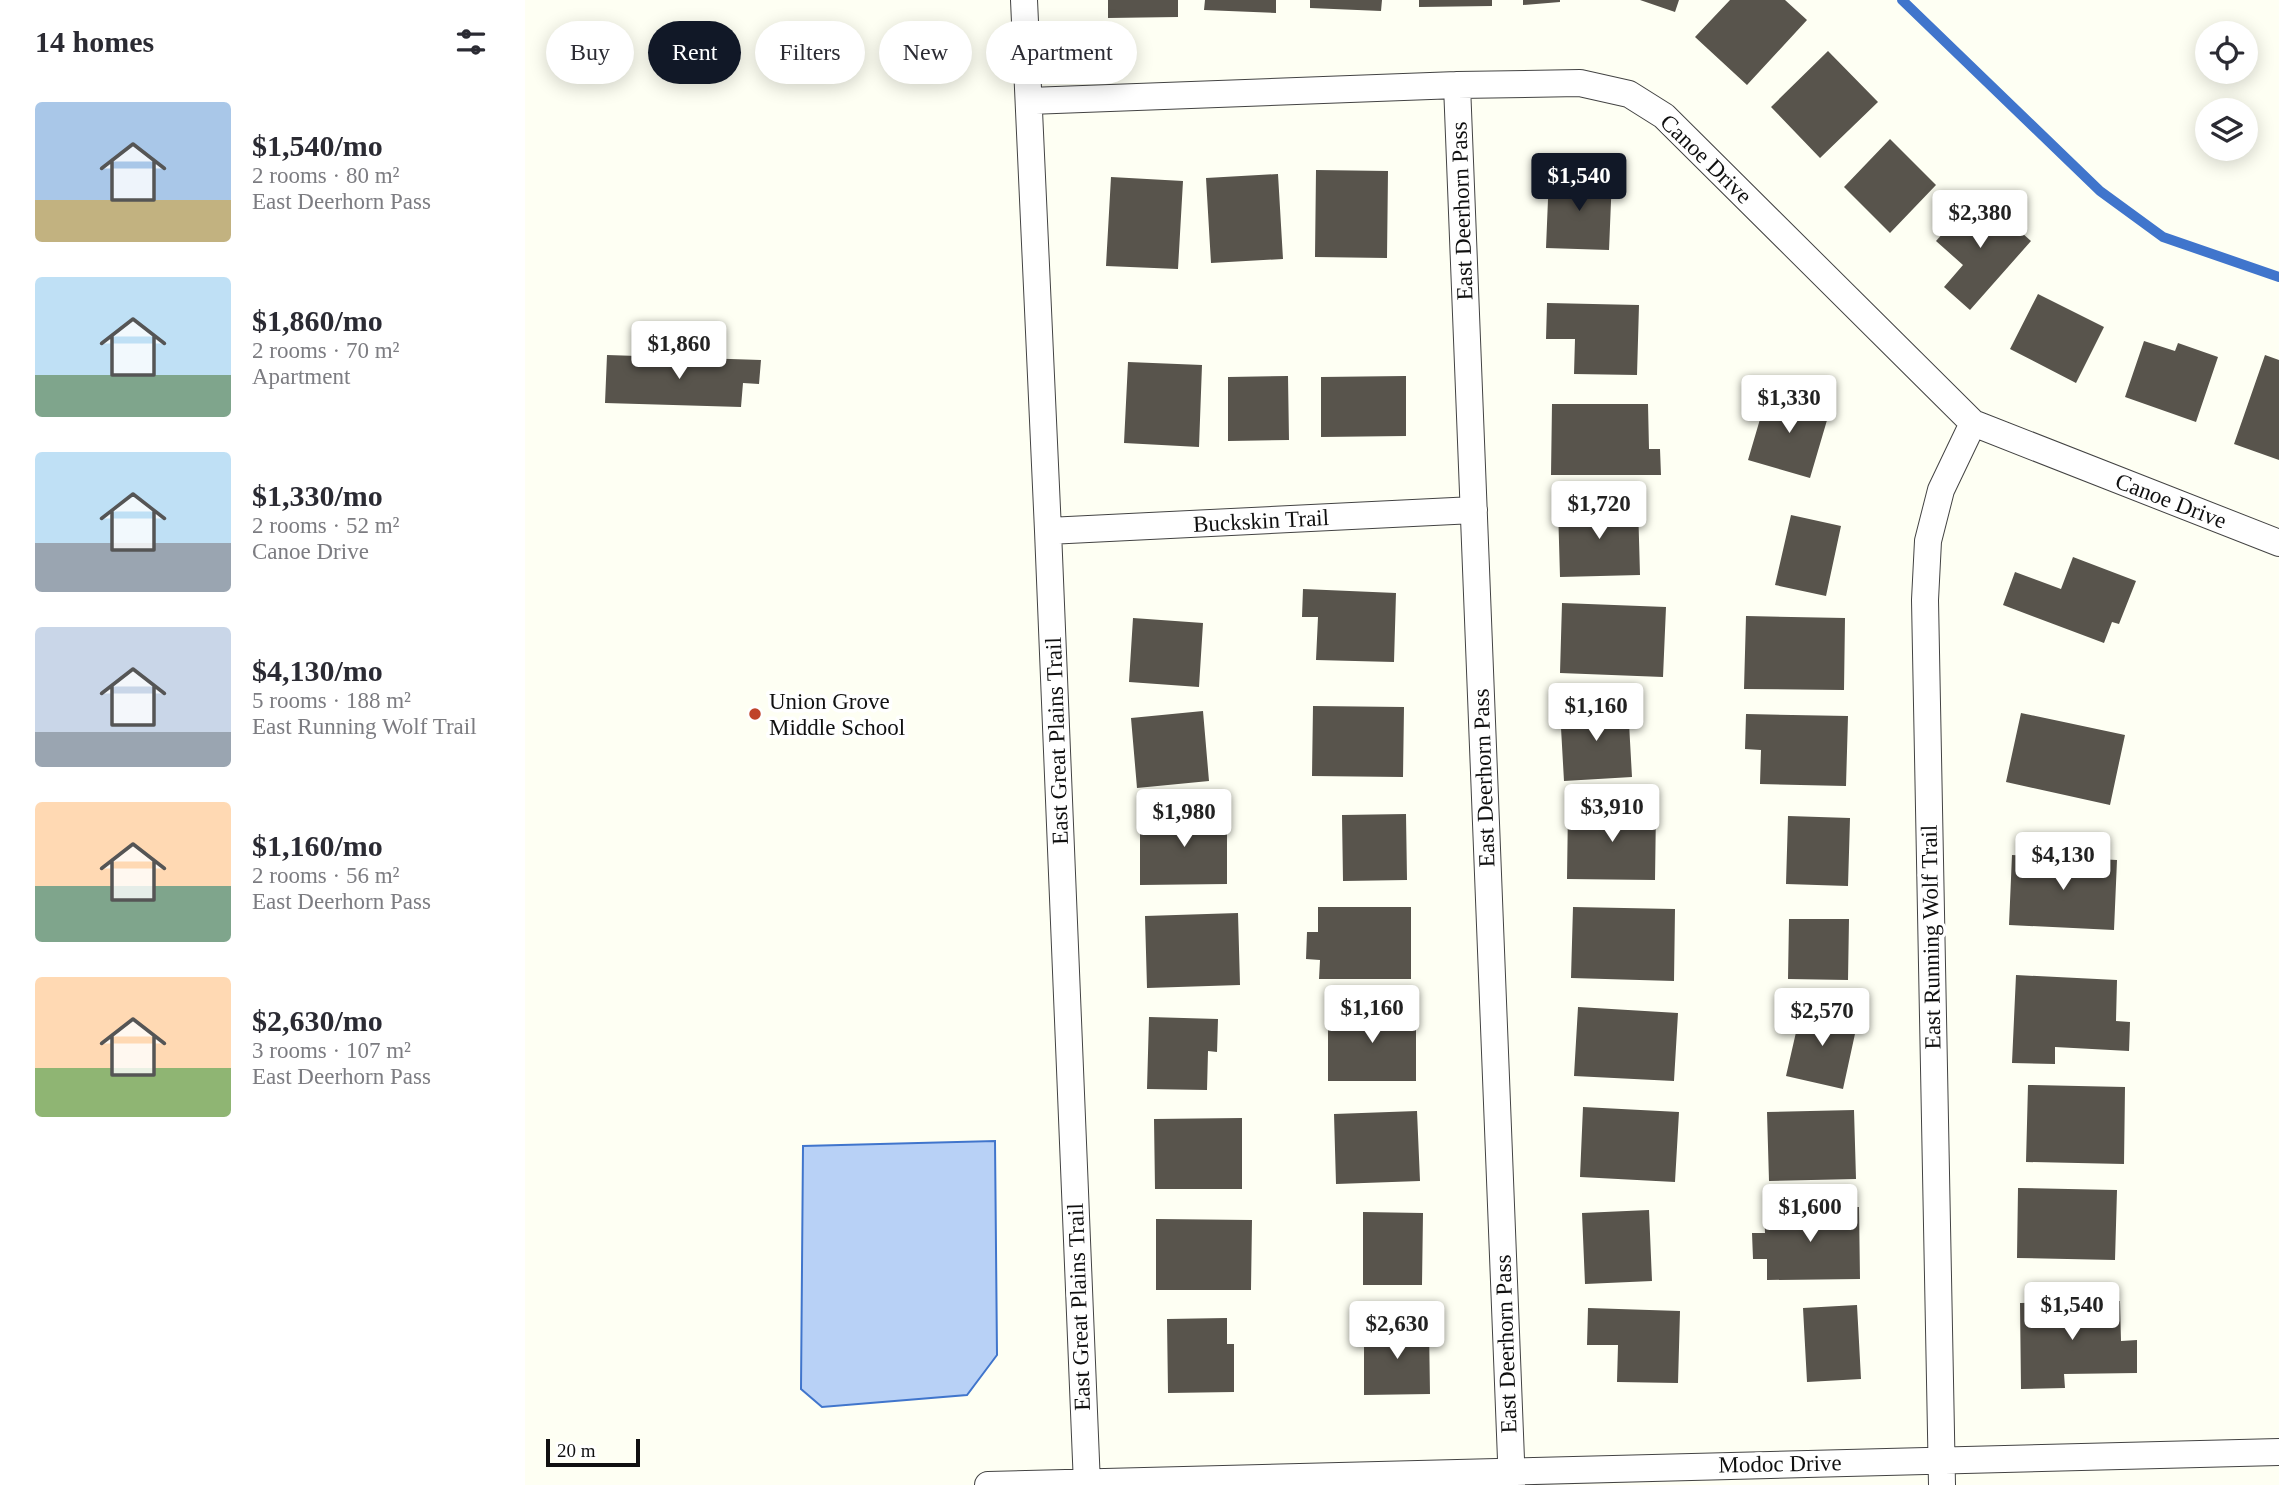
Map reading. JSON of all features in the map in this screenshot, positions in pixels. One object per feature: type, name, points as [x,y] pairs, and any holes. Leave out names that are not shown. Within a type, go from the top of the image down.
[{"type":"street","name":"East Great Plains Trail","points":[[1024,0],[1087,1483]]},
{"type":"street","name":"Canoe Drive","points":[[1029,101],[1580,83],[1629,94],[1664,116],[1973,423],[2279,543]]},
{"type":"street","name":"East Deerhorn Pass","points":[[1457,85],[1511,1478]]},
{"type":"street","name":"East Running Wolf Trail","points":[[1941,1472],[1924,600],[1929,541],[1941,489],[1973,423]]},
{"type":"street","name":"Buckskin Trail","points":[[1048,531],[1474,510]]},
{"type":"street","name":"Modoc Drive","points":[[988,1485],[1941,1472],[2279,1452]]},
{"type":"water","points":[[995,1141],[997,1355],[967,1395],[822,1407],[801,1389],[803,1146]]},
{"type":"building","points":[[1108,0],[1178,0],[1178,17],[1108,18]]},
{"type":"building","points":[[1205,0],[1276,0],[1276,13],[1204,10]]},
{"type":"building","points":[[1310,0],[1382,0],[1381,11],[1310,8]]},
{"type":"building","points":[[1419,0],[1492,0],[1492,6],[1419,7]]},
{"type":"building","points":[[1523,0],[1560,0],[1560,2],[1523,5]]},
{"type":"building","points":[[1640,0],[1679,0],[1675,12]]},
{"type":"building","points":[[1730,0],[1785,0],[1807,20],[1747,85],[1695,37]]},
{"type":"building","points":[[1828,51],[1878,102],[1820,158],[1771,107]]},
{"type":"building","points":[[1890,139],[1936,185],[1890,233],[1844,187]]},
{"type":"building","points":[[1316,170],[1388,171],[1387,258],[1315,257]]},
{"type":"building","points":[[1278,174],[1283,259],[1211,263],[1206,178]]},
{"type":"building","points":[[1549,175],[1612,177],[1609,250],[1546,248]]},
{"type":"building","points":[[1111,177],[1183,181],[1178,269],[1106,266]]},
{"type":"building","points":[[1978,194],[2031,241],[1970,310],[1944,287],[1963,265],[1936,241]]},
{"type":"building","points":[[2038,294],[2104,327],[2076,383],[2010,349]]},
{"type":"building","points":[[1547,303],[1639,305],[1637,375],[1574,374],[1575,339],[1546,339]]},
{"type":"building","points":[[2144,341],[2175,351],[2178,343],[2218,357],[2196,422],[2125,397]]},
{"type":"building","points":[[607,355],[761,360],[759,384],[743,383],[741,407],[605,403]]},
{"type":"building","points":[[2265,355],[2279,360],[2279,460],[2234,444]]},
{"type":"building","points":[[1128,362],[1202,365],[1199,447],[1124,443]]},
{"type":"building","points":[[1288,376],[1289,440],[1228,441],[1228,377]]},
{"type":"building","points":[[1406,376],[1406,436],[1321,437],[1321,377]]},
{"type":"building","points":[[1768,392],[1830,410],[1810,478],[1748,460]]},
{"type":"building","points":[[1552,404],[1648,404],[1649,449],[1660,449],[1661,475],[1551,475]]},
{"type":"building","points":[[1638,504],[1640,575],[1560,577],[1558,507]]},
{"type":"building","points":[[1791,515],[1841,526],[1826,596],[1775,585]]},
{"type":"building","points":[[2073,557],[2136,581],[2119,624],[2112,622],[2104,643],[2003,605],[2015,572],[2061,589]]},
{"type":"building","points":[[1303,589],[1396,593],[1394,662],[1316,660],[1318,617],[1302,617]]},
{"type":"building","points":[[1562,603],[1666,607],[1663,677],[1560,673]]},
{"type":"building","points":[[1746,616],[1845,618],[1844,690],[1744,689]]},
{"type":"building","points":[[1133,618],[1203,623],[1199,687],[1129,682]]},
{"type":"building","points":[[1628,705],[1632,777],[1564,781],[1560,710]]},
{"type":"building","points":[[1313,706],[1404,707],[1403,777],[1312,776]]},
{"type":"building","points":[[1203,711],[1209,781],[1137,788],[1131,718]]},
{"type":"building","points":[[2021,713],[2125,735],[2110,805],[2006,782]]},
{"type":"building","points":[[1746,714],[1848,716],[1846,786],[1760,784],[1761,750],[1745,749]]},
{"type":"building","points":[[1568,808],[1656,808],[1655,880],[1567,879]]},
{"type":"building","points":[[1227,814],[1227,884],[1140,885],[1140,815]]},
{"type":"building","points":[[1406,814],[1407,880],[1343,881],[1342,815]]},
{"type":"building","points":[[1788,816],[1850,818],[1848,886],[1786,884]]},
{"type":"building","points":[[2012,855],[2117,860],[2114,930],[2009,925]]},
{"type":"building","points":[[1318,907],[1411,907],[1411,979],[1319,979],[1320,960],[1306,959],[1307,932],[1318,932]]},
{"type":"building","points":[[1573,907],[1675,909],[1674,981],[1571,978]]},
{"type":"building","points":[[1238,913],[1240,985],[1147,988],[1145,916]]},
{"type":"building","points":[[1789,919],[1849,919],[1848,980],[1788,979]]},
{"type":"building","points":[[2016,975],[2117,980],[2116,1021],[2130,1022],[2129,1051],[2055,1047],[2055,1064],[2012,1063]]},
{"type":"building","points":[[1802,1006],[1858,1020],[1843,1089],[1786,1076]]},
{"type":"building","points":[[1578,1007],[1678,1013],[1674,1081],[1574,1076]]},
{"type":"building","points":[[1328,1009],[1416,1009],[1416,1081],[1328,1081]]},
{"type":"building","points":[[1149,1017],[1218,1019],[1217,1052],[1208,1051],[1207,1090],[1147,1089]]},
{"type":"building","points":[[2028,1085],[2125,1087],[2124,1164],[2026,1162]]},
{"type":"building","points":[[1583,1107],[1679,1112],[1675,1182],[1580,1177]]},
{"type":"building","points":[[1854,1110],[1856,1179],[1769,1181],[1767,1112]]},
{"type":"building","points":[[1417,1111],[1420,1181],[1336,1184],[1334,1114]]},
{"type":"building","points":[[1242,1118],[1242,1189],[1155,1189],[1154,1119]]},
{"type":"building","points":[[2018,1188],[2117,1190],[2115,1260],[2017,1258]]},
{"type":"building","points":[[1859,1207],[1860,1279],[1767,1280],[1767,1259],[1753,1259],[1752,1233],[1765,1233],[1764,1209]]},
{"type":"building","points":[[1649,1210],[1652,1281],[1585,1284],[1582,1213]]},
{"type":"building","points":[[1363,1212],[1423,1213],[1422,1285],[1363,1285]]},
{"type":"building","points":[[1156,1219],[1252,1220],[1251,1290],[1156,1290]]},
{"type":"building","points":[[2120,1301],[2121,1341],[2137,1340],[2137,1373],[2064,1374],[2065,1388],[2021,1389],[2020,1303]]},
{"type":"building","points":[[1857,1305],[1861,1379],[1807,1382],[1803,1308]]},
{"type":"building","points":[[1588,1308],[1680,1311],[1678,1383],[1617,1382],[1618,1345],[1587,1345]]},
{"type":"building","points":[[1227,1318],[1227,1344],[1234,1344],[1234,1392],[1168,1393],[1167,1319]]},
{"type":"building","points":[[1429,1327],[1430,1394],[1364,1395],[1364,1328]]},
{"type":"waterway","points":[[1902,0],[2100,191],[2163,237],[2279,277]]},
{"type":"place","name":"Union Grove Middle School","points":[[755,714]]}]
